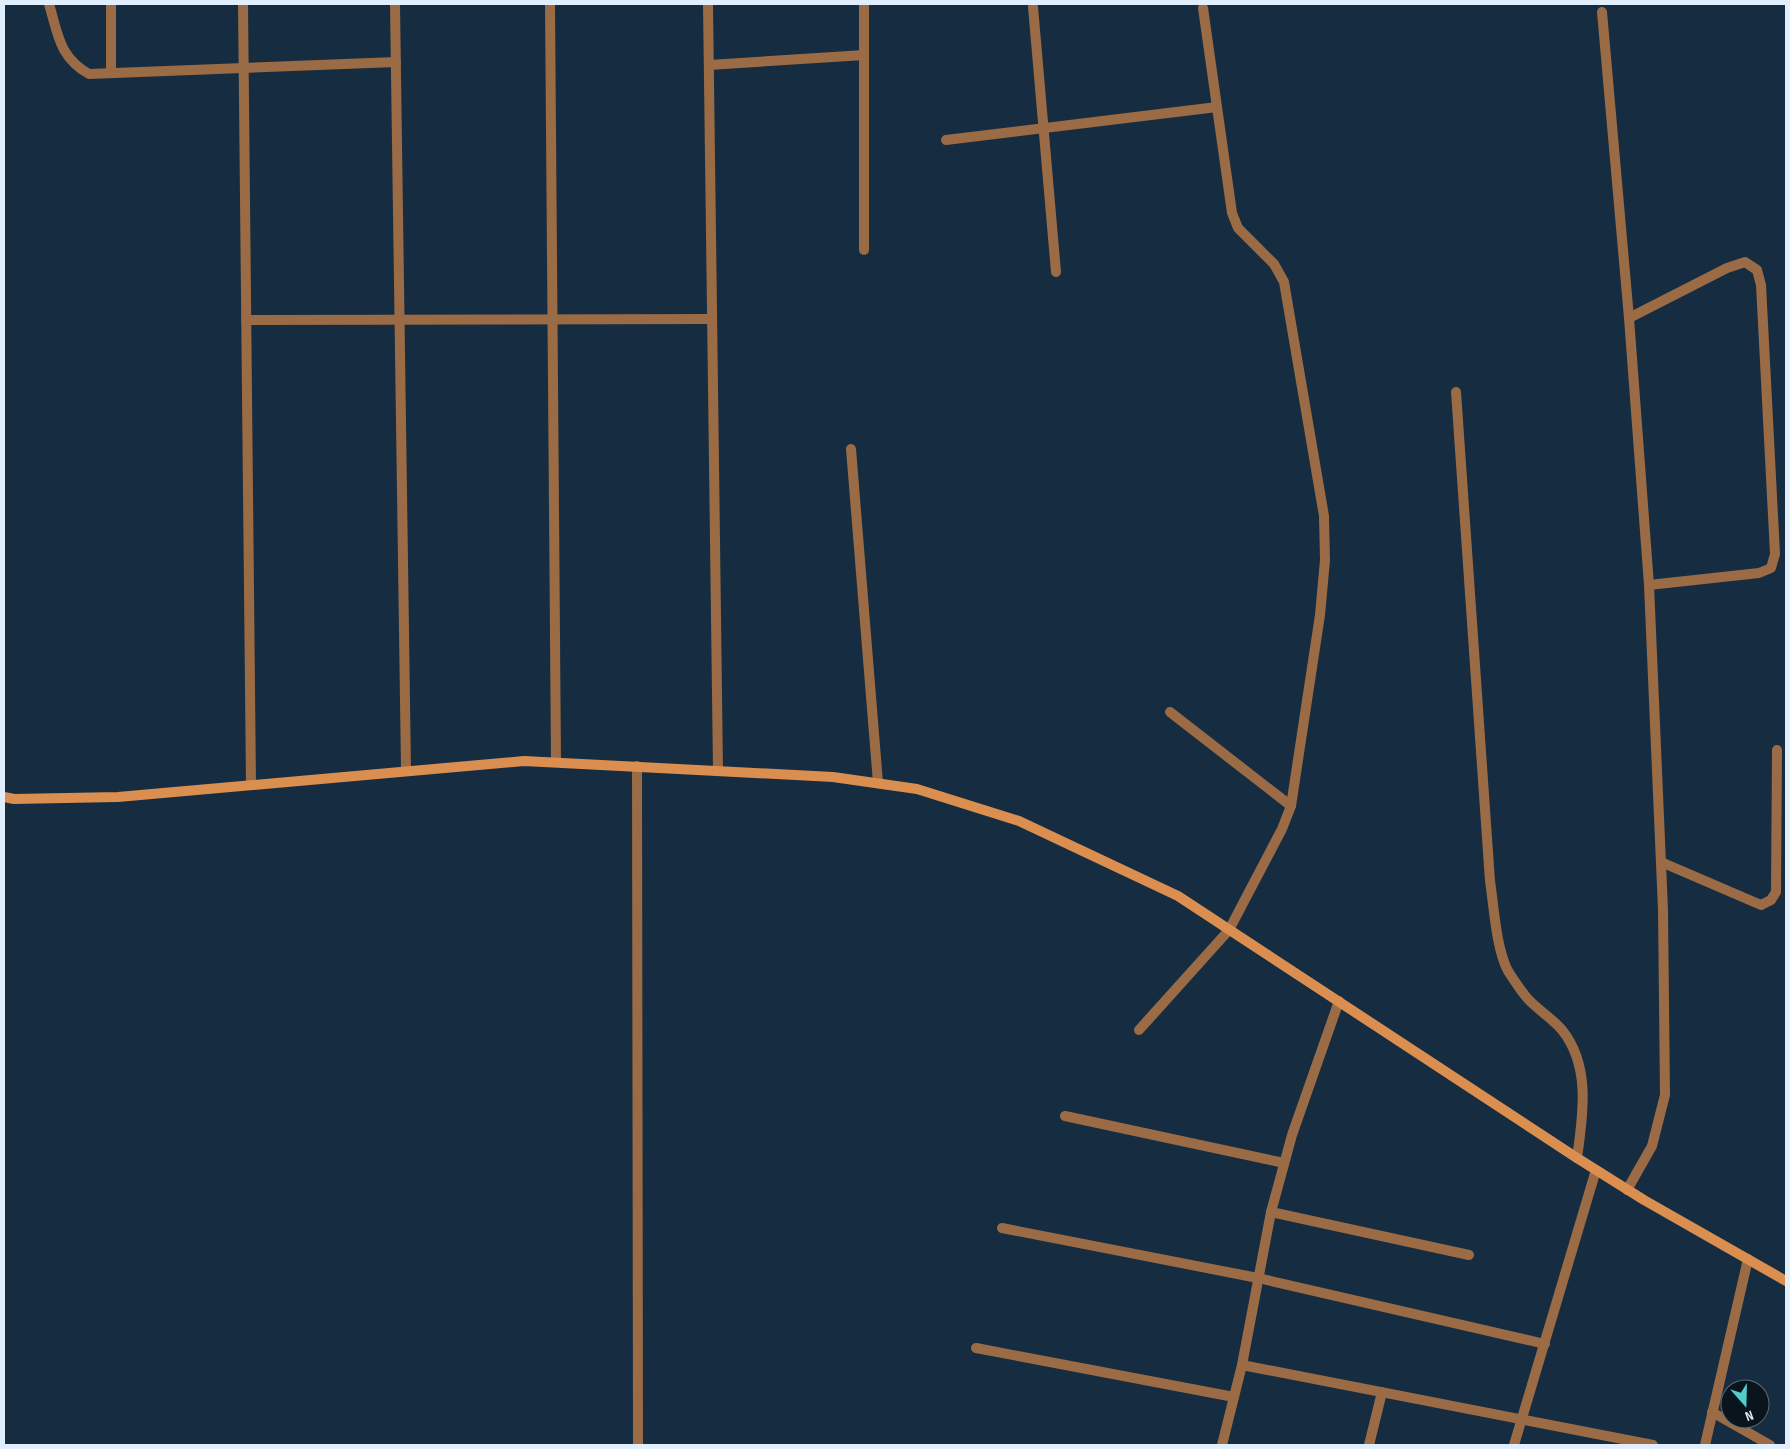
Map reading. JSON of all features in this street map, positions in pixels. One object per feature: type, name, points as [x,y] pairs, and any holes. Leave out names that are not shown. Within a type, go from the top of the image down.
[{"type":"main road","points":[[4,797],[14,799],[118,797],[524,761],[833,777],[917,789],[1019,821],[1178,896],[1339,1001],[1469,1090],[1627,1190],[1786,1281]]},
{"type":"street","points":[[49,4],[62,48],[74,65],[89,74],[396,62]]},
{"type":"street","points":[[111,4],[111,73]]},
{"type":"street","points":[[243,4],[251,785]]},
{"type":"street","points":[[395,4],[406,771]]},
{"type":"street","points":[[550,4],[556,762]]},
{"type":"street","points":[[708,4],[718,770]]},
{"type":"street","points":[[864,4],[864,250]]},
{"type":"street","points":[[1033,7],[1056,272]]},
{"type":"street","points":[[1139,1030],[1230,930],[1282,828],[1290,806],[1320,615],[1326,560],[1324,516],[1284,282],[1274,264],[1238,228],[1232,213],[1203,8]]},
{"type":"street","points":[[1602,12],[1629,318],[1649,586],[1661,862],[1665,1095],[1652,1146],[1627,1190]]},
{"type":"street","points":[[709,65],[864,55]]},
{"type":"street","points":[[946,140],[1217,107]]},
{"type":"street","points":[[1629,318],[1727,268],[1745,262],[1757,270],[1761,286],[1775,554],[1770,568],[1759,573],[1649,586]]},
{"type":"street","points":[[246,320],[712,319]]},
{"type":"street","points":[[1456,392],[1490,881],[1499,939],[1507,969],[1527,998],[1561,1029],[1577,1052],[1582,1078],[1583,1114],[1577,1158]]},
{"type":"street","points":[[851,449],[878,783]]},
{"type":"street","points":[[1170,712],[1290,806]]},
{"type":"street","points":[[1661,862],[1761,905],[1771,900],[1776,892],[1777,750]]},
{"type":"street","points":[[637,766],[638,1445]]},
{"type":"street","points":[[1222,1445],[1242,1365],[1271,1212],[1292,1135],[1339,1001]]},
{"type":"street","points":[[1065,1116],[1284,1163]]},
{"type":"street","points":[[1514,1445],[1596,1170]]},
{"type":"street","points":[[1271,1212],[1469,1255]]},
{"type":"street","points":[[1002,1228],[1258,1278],[1544,1344]]},
{"type":"street","points":[[1704,1445],[1748,1259]]},
{"type":"street","points":[[976,1348],[1234,1397]]},
{"type":"street","points":[[1242,1365],[1653,1445]]},
{"type":"street","points":[[1370,1445],[1382,1392]]},
{"type":"street","points":[[1712,1412],[1770,1445]]}]
